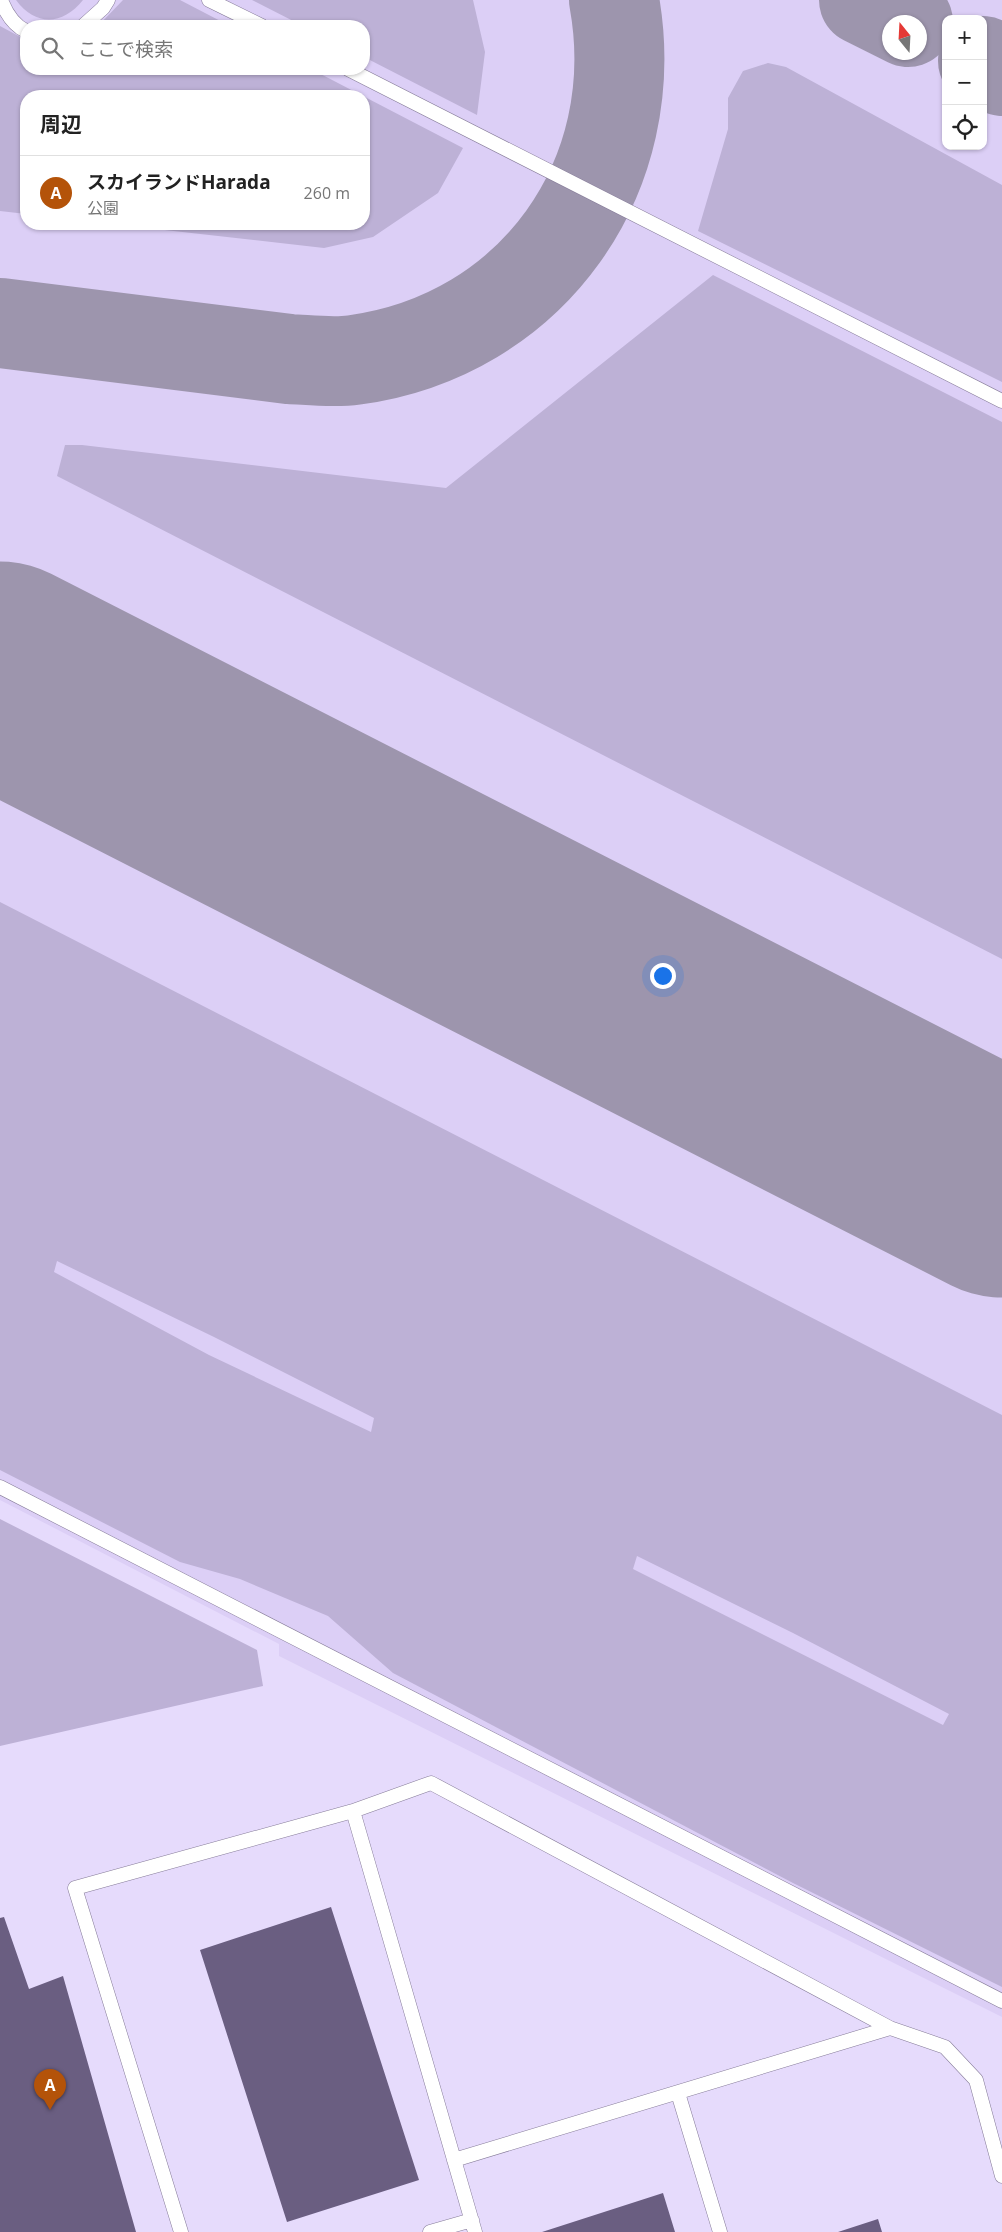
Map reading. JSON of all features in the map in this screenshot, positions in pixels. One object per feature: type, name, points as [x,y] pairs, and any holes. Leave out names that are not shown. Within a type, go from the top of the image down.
[{"type":"lane","points":[[1,0],[6,14],[20,28]]},
{"type":"lane","points":[[89,20],[104,8],[108,0]]},
{"type":"lane","points":[[210,0],[250,20]]},
{"type":"lane","points":[[360,75],[1002,401]]},
{"type":"lane","points":[[0,1487],[1002,2000]]},
{"type":"lane","points":[[180,2232],[75,1888],[353,1811],[431,1783],[890,2028],[945,2047],[976,2080],[1002,2176]]},
{"type":"lane","points":[[353,1811],[473,2226],[430,2232]]},
{"type":"lane","points":[[454,2160],[890,2028]]},
{"type":"lane","points":[[678,2093],[720,2232]]},
{"type":"shaded area","points":[[0,0],[1002,0],[1002,2017],[279,1656],[279,1644],[0,1500]]},
{"type":"shaded area","points":[[16,0],[83,0],[67,14],[50,20],[32,15]]},
{"type":"shaded area","points":[[123,0],[180,0],[218,20],[104,20]]},
{"type":"shaded area","points":[[252,0],[473,0],[485,52],[477,115],[370,60],[370,20],[291,20]]},
{"type":"shaded area","points":[[0,26],[20,37],[20,75],[323,75],[351,90],[20,90],[20,213],[0,211]]},
{"type":"shaded area","points":[[768,63],[786,67],[1002,185],[1002,382],[698,231],[728,129],[728,98],[743,71]]},
{"type":"shaded area","points":[[370,100],[463,148],[438,193],[373,237],[324,248],[164,230],[370,230]]},
{"type":"shaded area","points":[[713,275],[1002,422],[1002,959],[57,476],[65,445],[82,445],[446,488]]},
{"type":"shaded area","points":[[0,902],[1002,1415],[1002,1987],[793,1883],[393,1673],[328,1616],[240,1579],[180,1562],[0,1470]],"holes":[[[57,1261],[214,1337],[374,1418],[371,1432],[209,1355],[54,1272]],[[637,1556],[793,1633],[949,1714],[943,1725],[633,1569]]]},
{"type":"shaded area","points":[[0,1519],[257,1650],[263,1686],[0,1746]]},
{"type":"building","points":[[331,1907],[419,2180],[287,2222],[200,1950]]},
{"type":"building","points":[[4,1917],[29,1989],[63,1976],[136,2232],[0,2232],[0,1918]]},
{"type":"building","points":[[663,2193],[675,2232],[542,2232]]},
{"type":"building","points":[[878,2219],[882,2232],[838,2232]]},
{"type":"taxiway","points":[[0,323],[289,359],[338,361],[354,360],[418,345],[474,318],[523,282],[563,237],[593,185],[612,127],[619,65],[614,0]]},
{"type":"taxiway","points":[[864,0],[894,15]]},
{"type":"taxiway","points":[[987,63],[1002,71]]},
{"type":"runway","points":[[0,674],[1002,1185]]},
{"type":"place","name":"スカイランドHarada","points":[[50,2110]]}]
